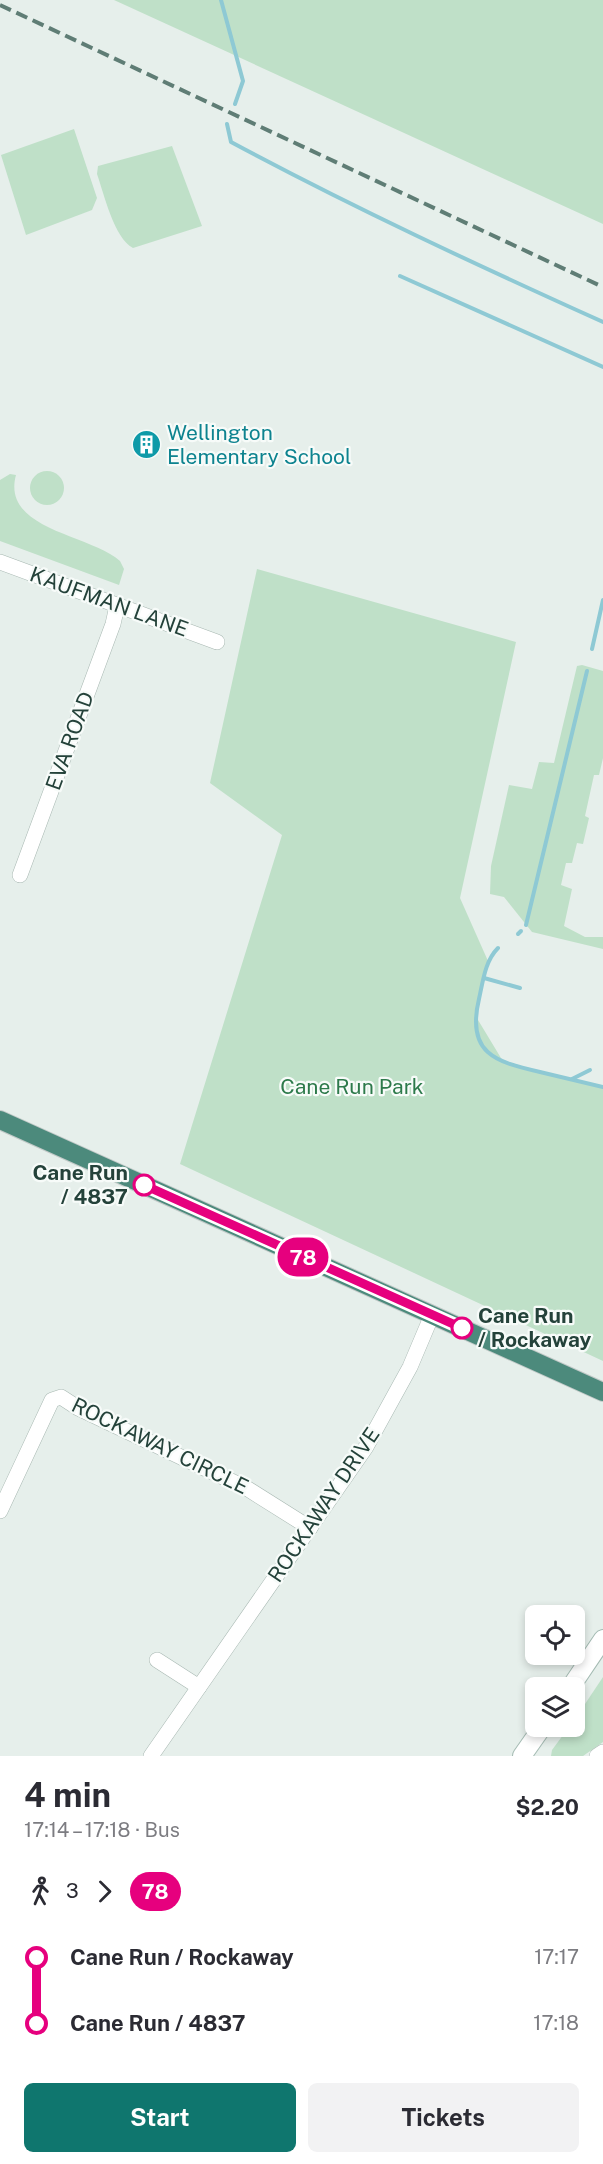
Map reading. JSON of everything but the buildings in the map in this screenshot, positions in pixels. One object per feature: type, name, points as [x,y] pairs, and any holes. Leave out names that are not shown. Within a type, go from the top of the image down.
[{"type":"highway","points":[[0,1120],[603,1392]]},
{"type":"main road","points":[[577,1677],[603,1639]]},
{"type":"main road","points":[[522,1756],[535,1737]]},
{"type":"street","name":"KAUFMAN LANE","points":[[0,562],[217,642]]},
{"type":"street","name":"EVA ROAD","points":[[20,875],[113,624],[117,606]]},
{"type":"street","name":"ROCKAWAY DRIVE","points":[[150,1756],[310,1528],[387,1412],[432,1315]]},
{"type":"street","name":"ROCKAWAY CIRCLE","points":[[0,1510],[52,1400],[61,1397],[78,1408],[248,1489],[310,1528]]},
{"type":"street","points":[[157,1660],[199,1687]]},
{"type":"street","points":[[597,1756],[603,1752]]},
{"type":"green space","points":[[114,0],[603,0],[603,224]]},
{"type":"green space","points":[[74,129],[97,198],[92,210],[26,235],[1,155]]},
{"type":"green space","points":[[172,146],[202,226],[133,248],[120,235],[110,215],[97,174],[98,166]]},
{"type":"green space","points":[[47,471],[59,476],[64,488],[59,500],[47,505],[35,500],[30,488],[35,476]]},
{"type":"green space","points":[[10,474],[16,475],[15,493],[22,508],[34,519],[106,552],[120,561],[124,569],[119,585],[0,541],[0,480]]},
{"type":"green space","name":"Cane Run Park","points":[[257,569],[516,642],[460,898],[488,961],[475,1015],[504,1063],[603,1087],[603,1361],[180,1164],[282,835],[210,783]]},
{"type":"green space","points":[[582,665],[603,671],[603,758],[599,775],[594,775],[585,816],[589,818],[583,844],[577,843],[572,863],[566,863],[561,885],[572,889],[564,926],[585,937],[603,937],[603,949],[532,932],[504,897],[490,894],[491,866],[509,785],[532,789],[539,762],[554,763],[577,666]]},
{"type":"green space","points":[[603,1677],[603,1742],[583,1756],[551,1756],[552,1750],[562,1737],[585,1737],[585,1704]]},
{"type":"waterway","points":[[221,0],[243,81],[235,104]]},
{"type":"waterway","points":[[227,124],[231,142],[322,190],[603,322]]},
{"type":"waterway","points":[[400,276],[603,367]]},
{"type":"waterway","points":[[592,649],[603,600]]},
{"type":"waterway","points":[[526,925],[587,671]]},
{"type":"waterway","points":[[518,934],[521,931]]},
{"type":"waterway","points":[[498,948],[487,965],[479,999],[476,1017],[477,1032],[481,1043],[497,1059],[510,1064],[603,1087]]},
{"type":"waterway","points":[[484,978],[520,988]]},
{"type":"waterway","points":[[572,1079],[590,1070]]},
{"type":"railway","points":[[0,5],[603,287]]},
{"type":"bus line","name":"78","points":[[144,1185],[462,1328]]},
{"type":"place","name":"Wellington Elementary School","points":[[146,445]]},
{"type":"place","name":"Cane Run / 4837","points":[[144,1185]]},
{"type":"place","name":"Cane Run / Rockaway","points":[[462,1328]]}]
